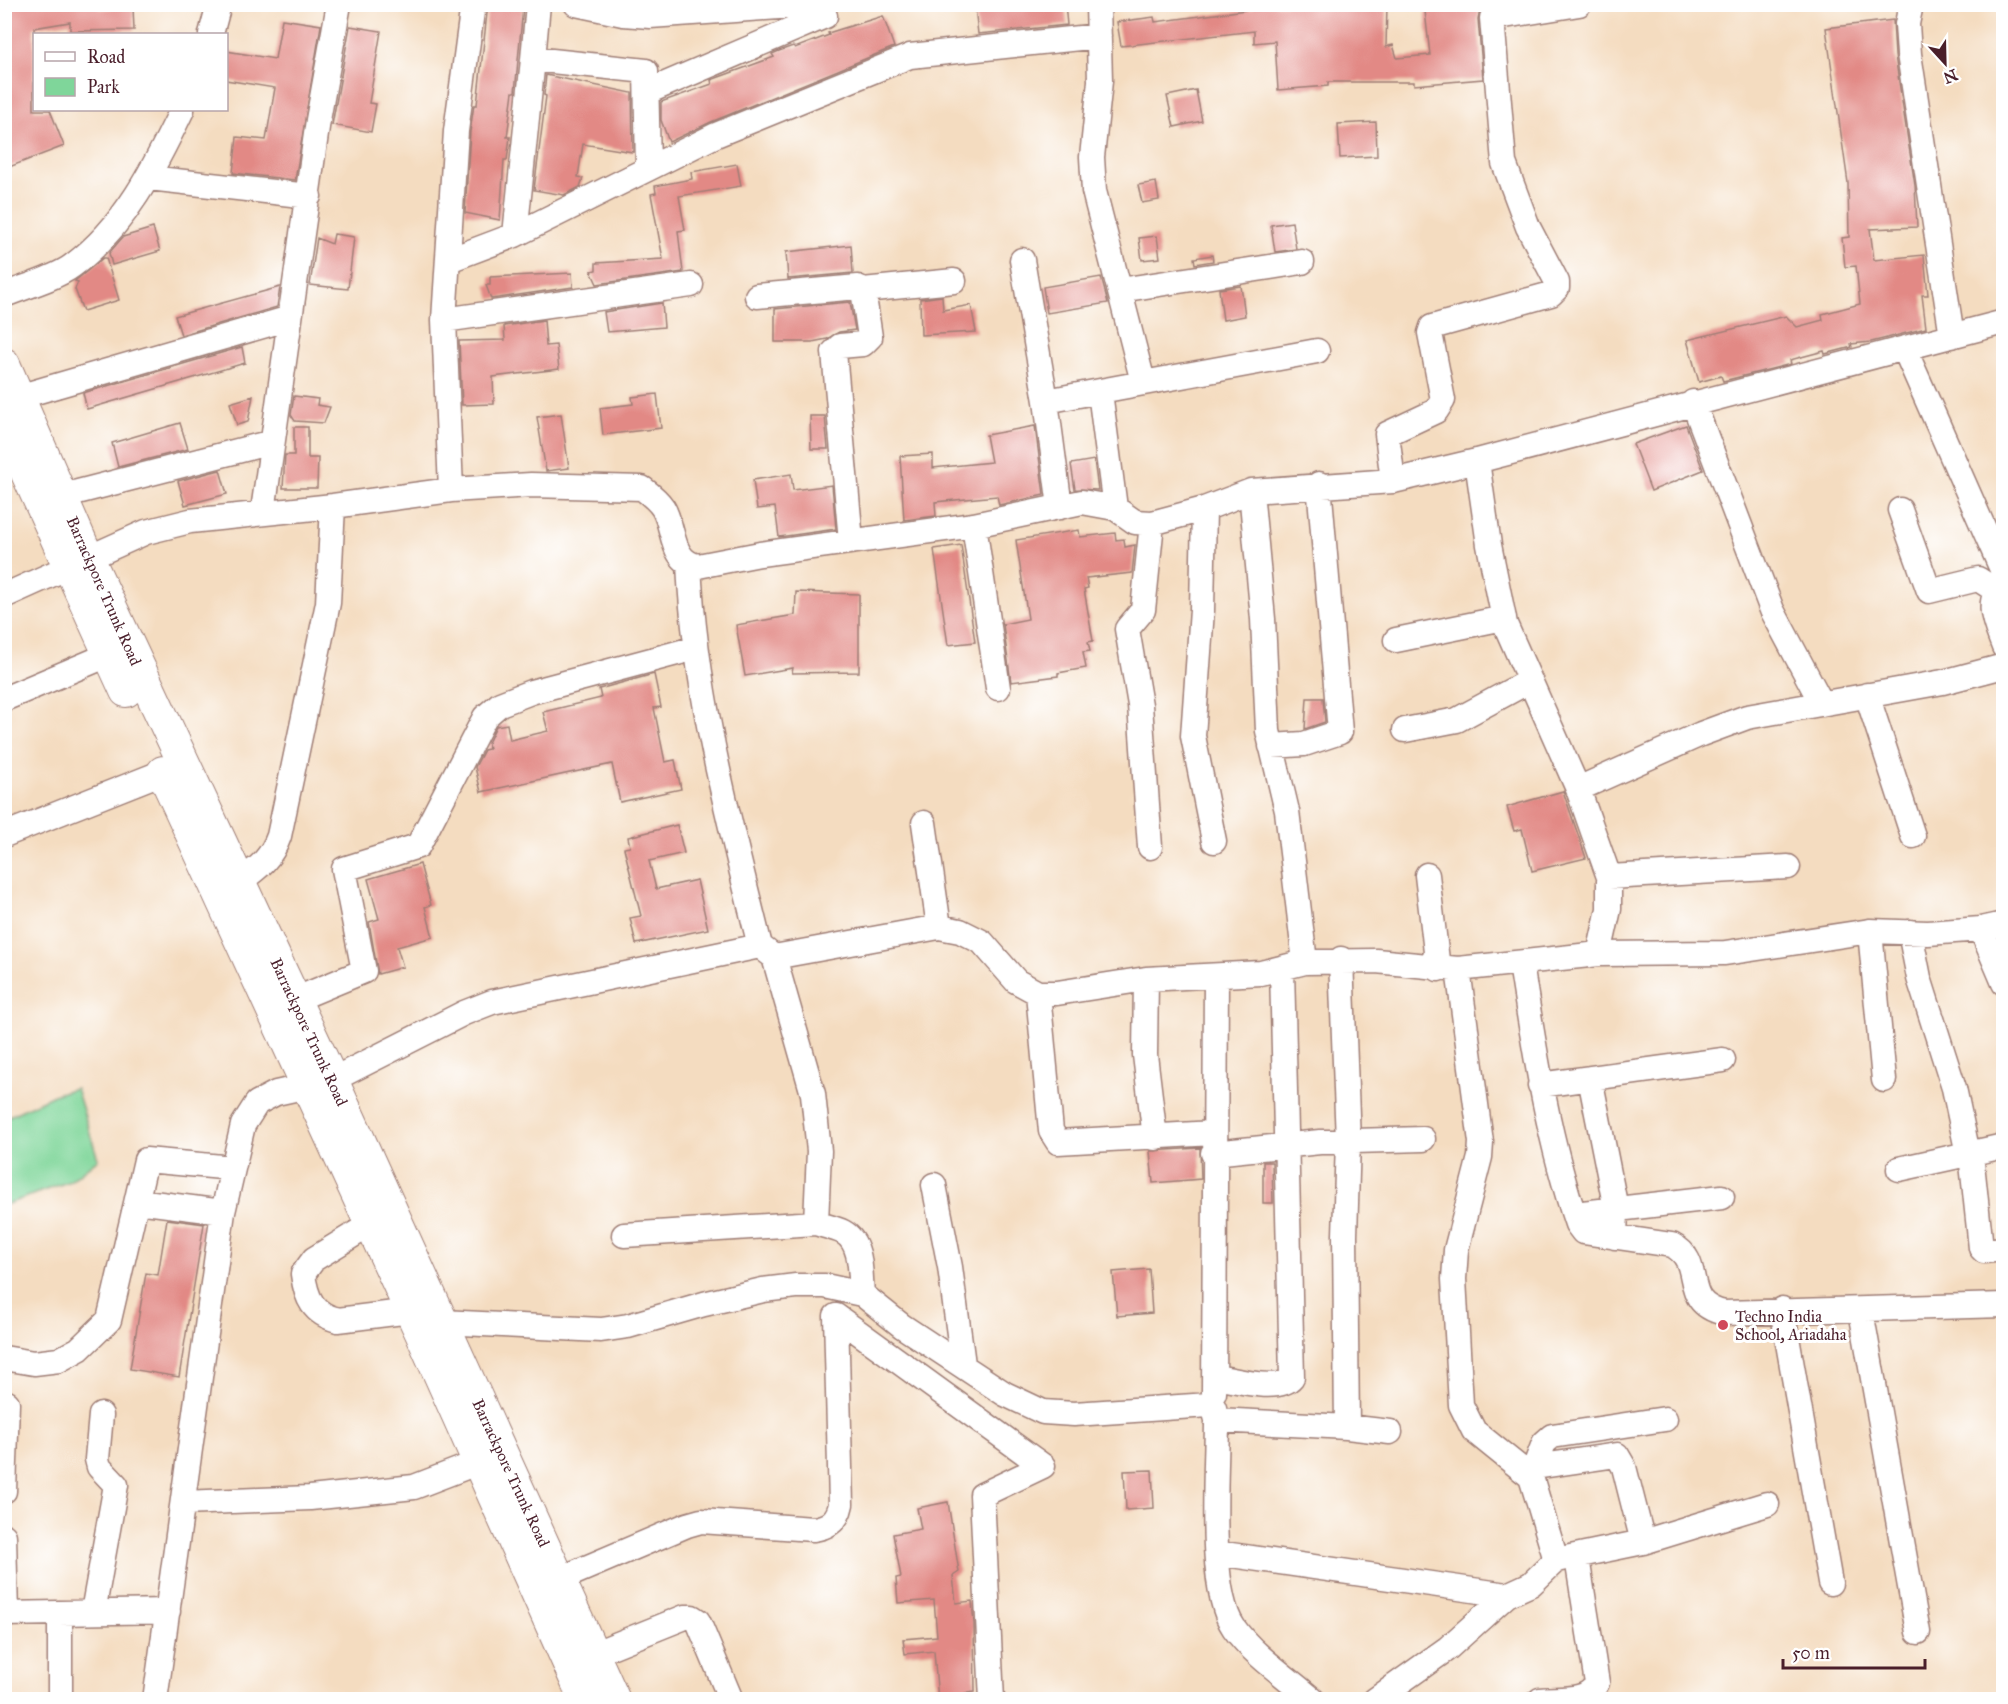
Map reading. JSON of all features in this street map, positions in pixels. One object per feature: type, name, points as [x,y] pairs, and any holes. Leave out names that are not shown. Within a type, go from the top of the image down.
[{"type":"main road","name":"Barrackpore Trunk Road","points":[[4,364],[9,421],[239,882],[294,1000],[320,1083],[371,1224],[585,1700]]},
{"type":"main road","name":"Barrackpore Trunk Road","points":[[9,421],[62,496],[78,562],[108,655],[269,1006],[320,1083],[442,1322],[614,1700]]},
{"type":"street","points":[[211,33],[219,4]]},
{"type":"street","points":[[263,511],[318,120],[339,4]]},
{"type":"street","points":[[451,490],[444,320],[456,131],[473,4]]},
{"type":"street","points":[[514,235],[538,4]]},
{"type":"street","points":[[576,4],[623,14],[661,16],[824,10]]},
{"type":"street","points":[[1098,4],[1100,81],[1092,157],[1094,191],[1143,382]]},
{"type":"street","points":[[1393,481],[1387,434],[1436,411],[1443,400],[1430,333],[1432,327],[1551,294],[1557,288],[1557,282],[1528,227],[1504,163],[1491,11],[1579,4]]},
{"type":"street","points":[[1911,4],[1907,24],[1909,54],[1952,336]]},
{"type":"street","points":[[647,92],[824,10]]},
{"type":"street","points":[[449,260],[514,235],[716,135],[910,56],[1099,36]]},
{"type":"street","points":[[533,59],[646,71],[648,168]]},
{"type":"street","points":[[4,295],[72,267],[110,233],[149,178],[182,111]]},
{"type":"street","points":[[149,178],[309,196]]},
{"type":"street","points":[[1022,260],[1046,400],[1060,507]]},
{"type":"street","points":[[1120,290],[1302,262]]},
{"type":"street","points":[[757,296],[858,287],[863,290],[954,281]]},
{"type":"street","points":[[444,320],[691,285]]},
{"type":"street","points":[[851,541],[834,352],[840,346],[864,344],[870,338],[863,290]]},
{"type":"street","points":[[9,421],[290,318]]},
{"type":"street","points":[[4,596],[146,532],[190,521],[263,511],[333,506],[451,490],[531,485],[642,488],[655,497],[664,510],[678,553],[689,564],[698,566],[851,541],[974,525],[1082,502],[1114,508],[1135,522],[1152,523],[1204,509],[1251,491],[1319,484],[1393,481],[1477,461],[1693,402],[1905,350],[2004,322]]},
{"type":"street","points":[[1905,350],[2001,582]]},
{"type":"street","points":[[1046,400],[1317,351]]},
{"type":"street","points":[[1100,392],[1114,508]]},
{"type":"street","points":[[1693,402],[1772,610],[1822,704]]},
{"type":"street","points":[[62,496],[272,442]]},
{"type":"street","points":[[1477,461],[1491,554],[1504,618],[1529,681],[1578,789],[1610,877],[1609,909],[1599,954]]},
{"type":"street","points":[[1271,746],[1304,744],[1340,732],[1319,484]]},
{"type":"street","points":[[1251,491],[1271,746],[1287,811],[1305,962]]},
{"type":"street","points":[[239,882],[265,863],[274,852],[279,836],[326,614],[331,579],[333,506]]},
{"type":"street","points":[[1204,509],[1202,610],[1193,736],[1214,840]]},
{"type":"street","points":[[1900,510],[1929,591],[1978,579],[2001,582]]},
{"type":"street","points":[[1150,847],[1140,705],[1126,629],[1143,610],[1152,523]]},
{"type":"street","points":[[974,525],[998,688]]},
{"type":"street","points":[[689,564],[696,648],[708,723],[767,951],[813,1094],[819,1151],[816,1223]]},
{"type":"street","points":[[2001,582],[1992,598],[1992,612],[2004,647]]},
{"type":"street","points":[[1396,640],[1504,618]]},
{"type":"street","points":[[294,1000],[364,971],[344,869],[418,846],[485,717],[500,704],[531,692],[696,648]]},
{"type":"street","points":[[4,699],[108,655]]},
{"type":"street","points":[[1578,789],[1701,734],[1747,717],[1943,682],[2004,666]]},
{"type":"street","points":[[1405,730],[1457,720],[1529,681]]},
{"type":"street","points":[[1866,695],[1913,836]]},
{"type":"street","points":[[4,835],[163,772]]},
{"type":"street","points":[[924,823],[939,927]]},
{"type":"street","points":[[1610,877],[1788,867]]},
{"type":"street","points":[[1427,875],[1448,969],[1481,1142],[1475,1178],[1461,1222],[1454,1279],[1461,1405],[1474,1431],[1533,1472],[1567,1559],[1597,1683],[1589,1694],[1580,1697],[1540,1700]]},
{"type":"street","points":[[155,1700],[223,1212],[243,1125],[257,1103],[276,1093],[320,1083],[464,1013],[492,1002],[767,951],[939,927],[960,931],[982,942],[1016,981],[1038,993],[1057,993],[1146,979],[1261,973],[1305,962],[1341,959],[1448,969],[1521,964],[1599,954],[1725,953],[1870,931],[1910,932],[1992,926],[2004,983]]},
{"type":"street","points":[[1870,931],[1884,1080]]},
{"type":"street","points":[[1910,932],[1919,978],[1954,1088],[1969,1154],[1981,1248],[1984,1251],[2004,1250]]},
{"type":"street","points":[[1341,959],[1348,1141],[1345,1235],[1347,1427]]},
{"type":"street","points":[[1521,964],[1540,1085],[1558,1166],[1574,1214],[1583,1232],[1672,1245],[1680,1249],[1690,1262],[1696,1297],[1712,1310],[1724,1313],[1782,1310],[1861,1311],[2004,1305]]},
{"type":"street","points":[[1216,1377],[1277,1386],[1288,1382],[1292,1377],[1282,969]]},
{"type":"street","points":[[1216,976],[1213,1143],[1219,1591],[1233,1627],[1245,1641],[1313,1700]]},
{"type":"street","points":[[1146,979],[1145,1066],[1155,1138]]},
{"type":"street","points":[[1038,993],[1053,1138],[1065,1143],[1155,1138],[1213,1143],[1288,1145],[1423,1139]]},
{"type":"street","points":[[1540,1085],[1723,1060]]},
{"type":"street","points":[[1590,1078],[1617,1209],[1615,1237]]},
{"type":"street","points":[[1899,1170],[2004,1146]]},
{"type":"street","points":[[4,1358],[34,1363],[59,1360],[79,1349],[109,1320],[146,1160],[233,1168]]},
{"type":"street","points":[[933,1185],[950,1267],[963,1364]]},
{"type":"street","points":[[1574,1214],[1722,1197]]},
{"type":"street","points":[[137,1201],[223,1212]]},
{"type":"street","points":[[624,1235],[816,1223],[843,1232],[853,1243],[858,1256],[862,1294]]},
{"type":"street","points":[[371,1224],[314,1259],[303,1274],[305,1292],[314,1308],[327,1317],[338,1320],[411,1311]]},
{"type":"street","points":[[442,1322],[601,1330],[628,1326],[714,1301],[796,1286],[825,1286],[862,1294],[902,1326],[963,1364],[1005,1394],[1043,1412],[1074,1414],[1215,1413],[1390,1432]]},
{"type":"street","points":[[1782,1310],[1830,1583]]},
{"type":"street","points":[[1861,1311],[1918,1632]]},
{"type":"street","points":[[560,1580],[701,1521],[813,1529],[824,1528],[836,1520],[841,1504],[836,1316],[1043,1466],[982,1495],[992,1700]]},
{"type":"street","points":[[4,1491],[7,1403]]},
{"type":"street","points":[[93,1612],[116,1485],[99,1467],[97,1459],[101,1415]]},
{"type":"street","points":[[1533,1472],[1544,1443],[1552,1436],[1665,1419]]},
{"type":"street","points":[[1533,1472],[1617,1455],[1624,1467],[1642,1542]]},
{"type":"street","points":[[183,1503],[310,1498],[414,1487],[479,1462]]},
{"type":"street","points":[[1375,1700],[1448,1648],[1507,1595],[1531,1584],[1567,1559],[1642,1542],[1767,1504]]},
{"type":"street","points":[[4,1536],[5,1614],[168,1611]]},
{"type":"street","points":[[1217,1553],[1507,1595]]},
{"type":"street","points":[[60,1612],[60,1700]]},
{"type":"street","points":[[592,1654],[685,1617],[692,1617],[698,1621],[731,1700]]},
{"type":"green space","points":[[76,1088],[98,1159],[70,1181],[5,1205],[5,1118],[56,1094]]},
{"type":"building","points":[[4,4],[99,4],[99,9],[133,7],[134,30],[70,31],[70,22],[34,28],[33,111],[50,111],[64,146],[4,169],[4,121],[11,118],[4,100]]},
{"type":"building","points":[[488,4],[523,7],[515,92],[513,92],[507,137],[510,137],[507,160],[504,160],[500,220],[465,213],[470,132],[474,105],[477,105]]},
{"type":"building","points":[[1000,4],[1065,4],[1067,25],[978,34],[975,7]]},
{"type":"building","points":[[1387,4],[1386,47],[1393,45],[1397,58],[1430,55],[1425,11],[1481,4],[1478,19],[1483,79],[1414,85],[1414,82],[1328,82],[1328,86],[1278,90],[1275,41],[1254,43],[1254,31],[1121,46],[1117,22],[1154,17],[1155,22],[1253,9],[1253,5]]},
{"type":"building","points":[[883,16],[894,47],[711,122],[669,142],[661,120],[661,102],[712,84],[711,80],[774,57],[772,54],[779,51],[793,46],[795,48],[829,35],[828,33]]},
{"type":"building","points":[[282,19],[321,25],[295,180],[233,173],[237,137],[266,140],[275,88],[228,80],[228,51],[275,59]]},
{"type":"building","points":[[1893,20],[1895,56],[1915,186],[1917,227],[1870,229],[1874,260],[1924,255],[1928,295],[1922,295],[1926,328],[1871,342],[1851,344],[1852,347],[1825,354],[1824,351],[1790,360],[1791,364],[1723,381],[1721,376],[1699,382],[1687,340],[1786,316],[1797,327],[1823,320],[1822,314],[1860,304],[1856,266],[1845,267],[1842,238],[1849,237],[1848,183],[1826,28]]},
{"type":"building","points":[[350,26],[381,31],[369,103],[376,104],[371,132],[332,125]]},
{"type":"building","points":[[546,75],[632,93],[633,152],[583,144],[578,177],[583,178],[580,187],[564,195],[534,190],[546,96],[544,95]]},
{"type":"building","points":[[1196,90],[1202,121],[1174,127],[1167,96]]},
{"type":"building","points":[[1376,122],[1377,156],[1340,158],[1338,124]]},
{"type":"building","points":[[737,164],[741,186],[679,196],[685,230],[678,231],[683,272],[597,284],[591,271],[596,270],[596,263],[663,259],[651,194],[656,193],[655,186],[692,179],[691,172]]},
{"type":"building","points":[[1156,182],[1159,200],[1142,203],[1138,185]]},
{"type":"building","points":[[1292,222],[1296,249],[1275,252],[1271,225]]},
{"type":"building","points":[[153,228],[160,251],[112,265],[109,253],[123,237]]},
{"type":"building","points":[[334,234],[354,237],[348,289],[310,285],[317,238],[332,244]]},
{"type":"building","points":[[1157,236],[1160,258],[1142,260],[1139,238]]},
{"type":"building","points":[[851,245],[853,273],[788,279],[786,252]]},
{"type":"building","points":[[1212,255],[1213,261],[1195,264],[1194,258]]},
{"type":"building","points":[[106,258],[119,300],[83,311],[75,289],[78,282],[75,281]]},
{"type":"building","points":[[572,273],[573,287],[491,299],[486,285],[490,285],[490,277]]},
{"type":"building","points":[[1101,277],[1108,303],[1047,313],[1043,287]]},
{"type":"building","points":[[1241,286],[1245,316],[1223,320],[1219,289]]},
{"type":"building","points":[[280,287],[277,307],[181,335],[175,316]]},
{"type":"building","points":[[942,296],[943,310],[971,305],[976,332],[921,335],[920,299]]},
{"type":"building","points":[[850,302],[855,330],[839,332],[827,339],[812,342],[775,342],[775,309]]},
{"type":"building","points":[[662,303],[664,327],[607,332],[604,312]]},
{"type":"building","points":[[544,320],[546,346],[556,345],[559,369],[493,377],[494,404],[462,405],[459,341],[505,340],[504,326]]},
{"type":"building","points":[[242,347],[245,363],[87,409],[83,393]]},
{"type":"building","points":[[657,394],[661,428],[603,435],[600,408],[633,404],[632,397]]},
{"type":"building","points":[[253,396],[248,422],[237,425],[230,403]]},
{"type":"building","points":[[294,396],[318,399],[317,405],[330,407],[324,423],[295,421],[291,415]]},
{"type":"building","points":[[561,414],[569,468],[546,471],[537,417]]},
{"type":"building","points":[[810,416],[825,416],[828,449],[811,449]]},
{"type":"building","points":[[180,423],[188,449],[118,467],[112,443]]},
{"type":"building","points":[[1686,425],[1703,470],[1651,491],[1633,444]]},
{"type":"building","points":[[1035,426],[1044,495],[999,505],[997,496],[935,502],[936,516],[904,520],[900,456],[933,454],[933,468],[991,462],[986,435]]},
{"type":"building","points":[[294,427],[308,427],[308,458],[318,458],[317,488],[283,488],[285,455],[294,455]]},
{"type":"building","points":[[1094,460],[1098,490],[1075,489],[1071,464]]},
{"type":"building","points":[[220,470],[227,494],[185,505],[178,481]]},
{"type":"building","points":[[791,474],[793,490],[832,485],[836,529],[779,537],[775,507],[757,509],[753,480]]},
{"type":"building","points":[[1079,530],[1080,537],[1115,533],[1116,540],[1124,539],[1125,547],[1135,545],[1132,573],[1086,578],[1088,588],[1084,589],[1093,641],[1088,642],[1090,651],[1083,652],[1086,668],[1058,673],[1058,676],[1011,682],[1003,624],[1028,619],[1016,540]]},
{"type":"building","points":[[961,545],[975,642],[948,645],[934,549]]},
{"type":"building","points":[[796,592],[859,594],[859,672],[792,673],[793,668],[745,676],[736,625],[795,615]]},
{"type":"building","points":[[654,674],[661,707],[654,708],[665,762],[675,760],[681,789],[620,802],[612,764],[481,792],[475,767],[484,750],[489,749],[488,743],[496,726],[507,724],[510,740],[548,731],[543,712],[601,698],[599,689]]},
{"type":"building","points":[[1307,698],[1323,698],[1325,722],[1305,729]]},
{"type":"building","points":[[1563,791],[1586,858],[1532,871],[1522,829],[1514,831],[1507,807]]},
{"type":"building","points":[[677,825],[684,853],[649,861],[656,889],[697,880],[708,929],[636,944],[630,918],[641,916],[624,848],[630,847],[628,837]]},
{"type":"building","points":[[420,864],[431,905],[425,907],[433,937],[397,947],[403,967],[378,974],[369,922],[379,919],[368,879]]},
{"type":"building","points":[[1200,1148],[1201,1179],[1153,1183],[1150,1151]]},
{"type":"building","points":[[1263,1162],[1272,1162],[1273,1203],[1263,1203]]},
{"type":"building","points":[[167,1219],[204,1224],[179,1377],[130,1369],[146,1273],[158,1275]]},
{"type":"building","points":[[1149,1269],[1152,1313],[1117,1316],[1113,1272]]},
{"type":"building","points":[[1152,1470],[1154,1508],[1126,1510],[1124,1471]]},
{"type":"building","points":[[948,1502],[959,1572],[953,1576],[956,1603],[972,1601],[974,1624],[975,1692],[962,1694],[963,1700],[938,1700],[934,1651],[905,1654],[903,1639],[937,1636],[934,1600],[898,1603],[896,1578],[901,1577],[893,1534],[921,1529],[917,1508]]},
{"type":"place","name":"Techno India School, Ariadaha","points":[[1723,1325]]}]
